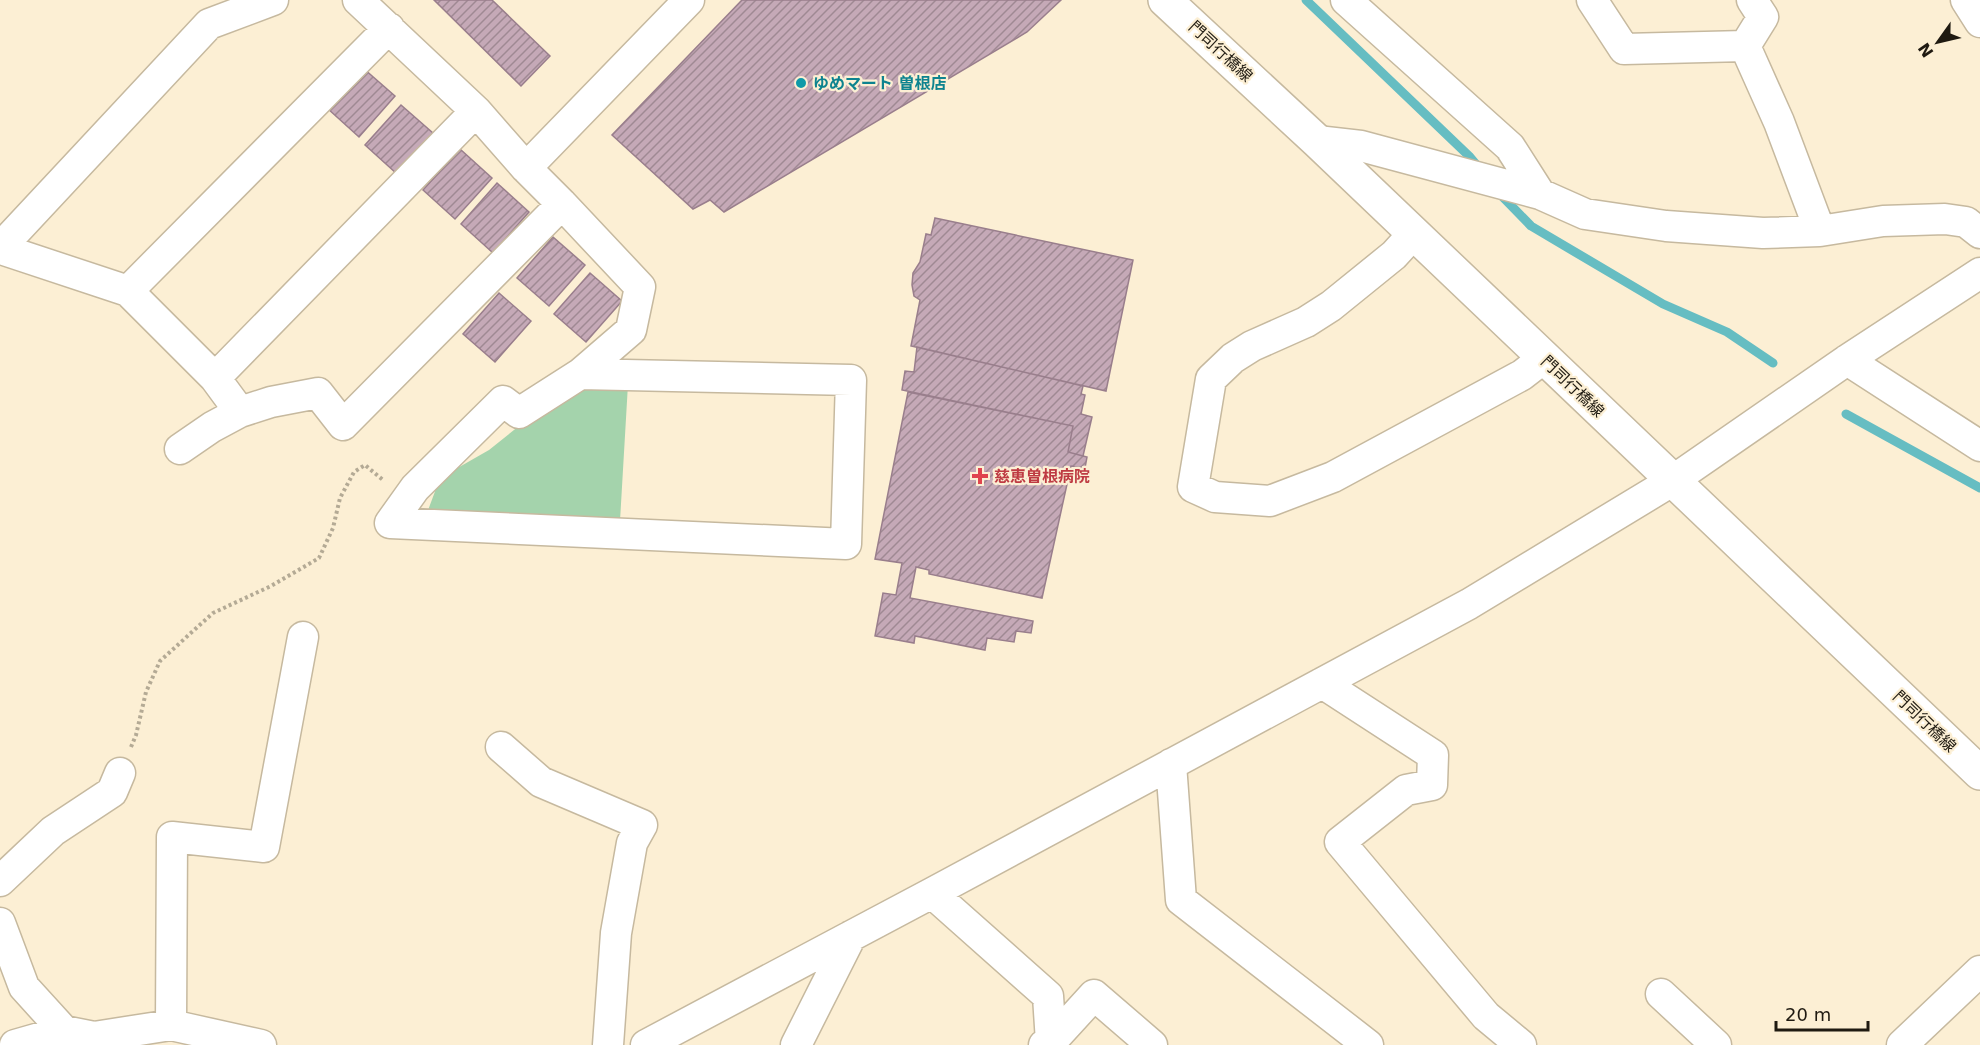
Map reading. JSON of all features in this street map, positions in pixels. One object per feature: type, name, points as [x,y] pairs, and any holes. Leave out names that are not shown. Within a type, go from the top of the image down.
[{"type":"main road","name":"門司行橋線","points":[[1165,0],[1317,141],[1980,773]]},
{"type":"street","points":[[240,412],[215,378],[128,291],[1,248],[209,24],[273,0]]},
{"type":"street","points":[[358,0],[476,111],[526,168],[640,287],[631,330],[580,374],[519,413],[503,401],[415,488],[390,523],[846,544],[851,380],[580,374]]},
{"type":"street","points":[[526,168],[689,0]]},
{"type":"street","points":[[1346,0],[1510,147],[1533,193]]},
{"type":"street","points":[[1592,0],[1624,49],[1745,46]]},
{"type":"street","points":[[1745,46],[1763,17],[1752,0]]},
{"type":"street","points":[[1966,0],[1980,22]]},
{"type":"street","points":[[128,291],[389,28]]},
{"type":"street","points":[[1745,46],[1779,122],[1820,231]]},
{"type":"street","points":[[215,378],[476,111]]},
{"type":"street","points":[[1317,141],[1361,146],[1533,193],[1585,214],[1666,226],[1763,233],[1820,231],[1883,221],[1945,219],[1966,222],[1980,232]]},
{"type":"street","points":[[180,449],[212,427],[240,412],[271,402],[318,393],[343,425],[562,204]]},
{"type":"street","points":[[1414,234],[1394,255],[1331,306],[1306,322],[1252,346],[1233,358],[1211,379],[1193,487],[1215,497],[1270,501],[1333,477],[1522,375],[1544,358]]},
{"type":"street","points":[[646,1045],[1469,604],[1672,481],[1847,360],[1980,273]]},
{"type":"street","points":[[1847,360],[1980,446]]},
{"type":"street","points":[[171,1025],[172,837],[264,846],[303,637]]},
{"type":"street","points":[[1322,683],[1433,755],[1432,785],[1406,790],[1340,842],[1486,1016],[1521,1045]]},
{"type":"street","points":[[501,747],[541,782],[642,825],[632,843],[616,933],[608,1045]]},
{"type":"street","points":[[1171,765],[1181,900],[1368,1045]]},
{"type":"street","points":[[0,880],[53,831],[112,792],[120,773]]},
{"type":"street","points":[[932,893],[1048,996],[1047,1044]]},
{"type":"street","points":[[0,923],[24,987],[64,1031]]},
{"type":"street","points":[[795,1045],[851,936]]},
{"type":"street","points":[[1902,1045],[1980,970]]},
{"type":"street","points":[[1661,994],[1716,1045]]},
{"type":"street","points":[[1047,1044],[1094,995],[1152,1045]]},
{"type":"street","points":[[15,1045],[64,1031],[94,1037],[171,1025],[261,1045]]},
{"type":"path","points":[[120,773],[136,735],[146,692],[160,661],[213,613],[271,586],[319,558],[333,528],[340,498],[354,472],[364,465],[406,500]]},
{"type":"green space","points":[[628,384],[620,521],[427,513],[440,478],[489,450],[524,422],[580,386]]},
{"type":"building","points":[[434,0],[492,0],[550,56],[521,86]]},
{"type":"building","name":"ゆめマート 曽根店","points":[[742,0],[1061,0],[1027,32],[724,212],[710,200],[693,209],[612,135]]},
{"type":"building","points":[[363,68],[395,96],[359,137],[327,108]]},
{"type":"building","points":[[401,105],[433,133],[397,174],[365,145]]},
{"type":"building","points":[[460,149],[492,178],[455,219],[423,190]]},
{"type":"building","points":[[497,183],[529,212],[493,253],[461,224]]},
{"type":"building","points":[[935,218],[1133,260],[1106,391],[911,346],[920,300],[914,296],[913,273],[920,262],[926,234],[931,235]]},
{"type":"building","points":[[553,237],[585,265],[549,306],[517,278]]},
{"type":"building","points":[[590,273],[622,301],[586,342],[554,314]]},
{"type":"building","points":[[499,293],[531,321],[495,362],[463,334]]},
{"type":"building","points":[[917,347],[1083,386],[1081,394],[1085,395],[1081,414],[1092,417],[1083,456],[1068,452],[1073,426],[902,390],[905,371],[914,372]]},
{"type":"building","points":[[908,392],[1073,426],[1068,452],[1087,457],[1085,468],[1071,466],[1042,598],[929,574],[929,570],[916,567],[910,598],[1033,621],[1031,633],[1016,631],[1014,642],[987,638],[985,650],[915,636],[914,643],[875,636],[883,593],[896,595],[902,563],[875,559]]},
{"type":"waterway","points":[[1306,0],[1479,168]]},
{"type":"waterway","points":[[1499,193],[1531,226],[1663,304],[1727,332],[1773,363]]},
{"type":"waterway","points":[[1846,414],[1980,488]]},
{"type":"place","name":"ゆめマート 曽根店","points":[[801,83]]},
{"type":"place","name":"慈恵曽根病院","points":[[980,476]]}]
